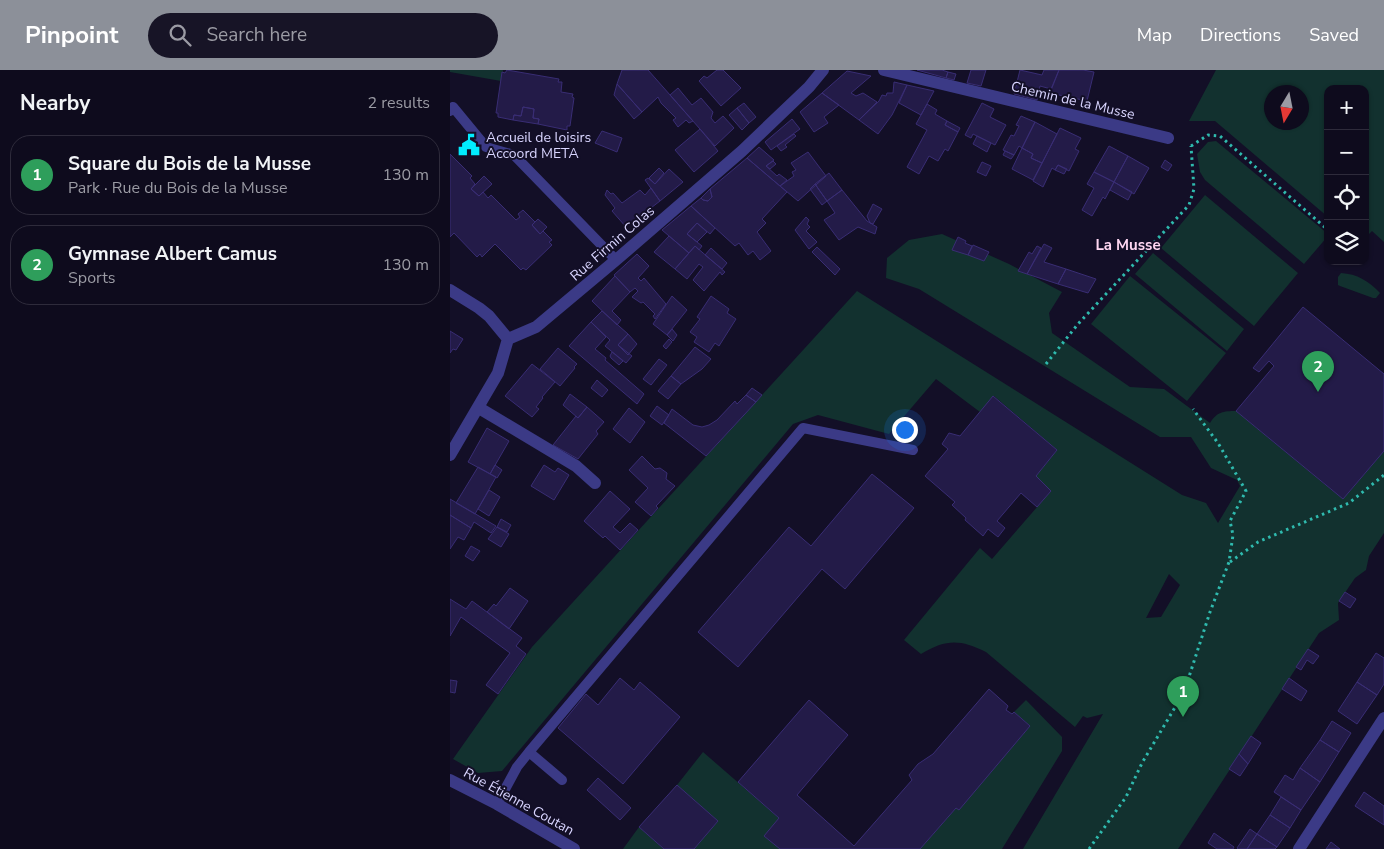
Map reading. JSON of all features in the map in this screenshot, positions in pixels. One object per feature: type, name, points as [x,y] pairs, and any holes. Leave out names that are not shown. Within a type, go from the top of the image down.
[{"type":"street","name":"Rue Firmin Colas","points":[[508,339],[536,327],[616,260],[742,151],[809,87],[823,70]]},
{"type":"street","name":"Chemin de la Musse","points":[[884,70],[1168,138]]},
{"type":"street","points":[[450,290],[489,316],[508,339],[498,373],[450,455]]},
{"type":"street","points":[[478,408],[576,466],[595,483]]},
{"type":"street","points":[[1300,849],[1384,718]]},
{"type":"street","name":"Rue Étienne Coutan","points":[[450,780],[497,804],[574,849]]},
{"type":"lane","points":[[450,111],[453,107],[486,147],[514,155],[616,260]]},
{"type":"lane","points":[[497,804],[517,767],[529,752],[803,428],[913,450]]},
{"type":"lane","points":[[529,752],[562,780]]},
{"type":"path","points":[[1046,364],[1078,324],[1189,204],[1194,189],[1191,146],[1208,135],[1220,136],[1324,227]]},
{"type":"path","points":[[1089,849],[1126,797],[1142,762],[1174,709],[1187,683],[1210,612],[1229,562],[1233,535],[1230,521],[1246,491],[1218,443],[1193,409]]},
{"type":"path","points":[[1229,562],[1258,542],[1349,503],[1384,475]]},
{"type":"green space","points":[[450,70],[503,70],[501,81],[450,72]]},
{"type":"green space","points":[[1216,70],[1384,70],[1384,242],[1372,231],[1369,234],[1369,85],[1324,85],[1324,214],[1215,121],[1189,121]]},
{"type":"green space","points":[[1216,141],[1324,231],[1324,241],[1304,264],[1205,180],[1200,172],[1197,154],[1208,142]]},
{"type":"green space","points":[[1205,195],[1298,273],[1254,326],[1161,248]]},
{"type":"green space","points":[[942,234],[1009,264],[1062,292],[1049,313],[1052,333],[1130,387],[1164,389],[1210,423],[1215,416],[1221,413],[1236,411],[1333,491],[1350,491],[1384,451],[1384,533],[1369,556],[1366,570],[1355,578],[1338,603],[1339,620],[1319,633],[1178,849],[1023,849],[1103,714],[1087,718],[1083,716],[1075,727],[986,652],[953,642],[930,649],[921,654],[904,640],[980,548],[992,559],[1051,491],[1036,476],[1057,450],[994,396],[980,412],[936,379],[889,434],[818,415],[793,424],[502,771],[478,773],[453,759],[532,647],[857,291],[1182,495],[1206,503],[1218,523],[1240,486],[1237,480],[1211,468],[1191,437],[1160,437],[919,289],[886,278],[887,258],[909,240]],"holes":[[[1169,574],[1180,585],[1161,617],[1146,618]]]},
{"type":"green space","points":[[1153,253],[1244,329],[1227,351],[1135,274]]},
{"type":"green space","points":[[1341,273],[1362,279],[1380,293],[1376,298],[1373,298],[1338,285],[1338,277]]},
{"type":"green space","points":[[1130,276],[1226,353],[1187,401],[1091,324]]},
{"type":"green space","points":[[1026,700],[1062,737],[1062,751],[1002,849],[920,849],[956,808],[959,809],[1030,726],[1014,712]]},
{"type":"green space","points":[[703,752],[779,818],[765,836],[780,849],[694,849],[718,821],[677,785]]},
{"type":"green space","points":[[639,827],[664,849],[623,849]]},
{"type":"building","points":[[507,70],[559,79],[558,82],[562,82],[561,92],[573,94],[572,97],[574,98],[570,126],[567,126],[567,130],[538,124],[539,119],[533,118],[534,109],[523,107],[521,116],[514,115],[513,120],[498,117],[498,113],[496,113],[502,72],[505,73]]},
{"type":"building","points":[[622,70],[648,70],[693,121],[689,123],[686,120],[678,127],[673,120],[676,118],[661,103],[658,97],[642,112],[617,84]]},
{"type":"building","points":[[717,70],[723,70],[741,88],[721,106],[699,81],[704,76],[707,78]]},
{"type":"building","points":[[917,70],[942,70],[948,72],[946,78]]},
{"type":"building","points":[[971,70],[986,70],[981,86],[967,83]]},
{"type":"building","points":[[1020,70],[1042,75],[1044,70],[1059,70],[1051,89],[1040,86],[1037,100],[1014,94]]},
{"type":"building","points":[[1059,70],[1094,72],[1087,101],[1050,93]]},
{"type":"building","points":[[847,71],[871,76],[851,93],[856,96],[863,93],[877,102],[859,120],[822,93]]},
{"type":"building","points":[[948,72],[956,74],[954,80],[946,78]]},
{"type":"building","points":[[894,82],[907,85],[892,115],[878,134],[859,120],[879,101],[882,95],[886,96],[887,93],[893,93]]},
{"type":"building","points":[[617,84],[642,112],[634,119],[614,95]]},
{"type":"building","points":[[907,85],[934,91],[921,115],[899,103]]},
{"type":"building","points":[[678,88],[692,105],[701,98],[713,112],[711,118],[715,123],[723,116],[734,128],[715,146],[670,95]]},
{"type":"building","points":[[822,93],[839,105],[824,117],[828,123],[814,132],[800,112]]},
{"type":"building","points":[[744,103],[756,117],[749,123],[737,108]]},
{"type":"building","points":[[982,103],[994,109],[990,117],[1006,125],[995,145],[973,134],[971,138],[965,135]]},
{"type":"building","points":[[927,104],[937,110],[935,114],[947,121],[945,125],[958,132],[948,151],[945,149],[938,161],[929,156],[919,174],[907,167],[927,130],[916,124]]},
{"type":"building","points":[[523,107],[534,109],[533,118],[539,119],[538,124],[513,120],[514,115],[521,116]]},
{"type":"building","points":[[737,108],[749,123],[742,130],[729,115]]},
{"type":"building","points":[[1021,116],[1035,122],[1022,148],[1019,146],[1014,155],[1003,150],[1011,135],[1014,136],[1019,126],[1016,125]]},
{"type":"building","points":[[792,119],[800,129],[771,150],[765,142]]},
{"type":"building","points":[[947,121],[960,128],[958,132],[945,125]]},
{"type":"building","points":[[1035,122],[1057,134],[1042,163],[1031,158],[1033,154],[1022,148]]},
{"type":"building","points":[[1060,128],[1081,138],[1075,149],[1079,151],[1069,171],[1058,165],[1055,170],[1052,168],[1043,187],[1033,181]]},
{"type":"building","points":[[700,129],[718,151],[694,172],[675,150]]},
{"type":"building","points":[[602,131],[622,138],[617,152],[595,143]]},
{"type":"building","points":[[794,134],[796,136],[781,151],[777,146]]},
{"type":"building","points":[[977,136],[991,143],[987,152],[973,144]]},
{"type":"building","points":[[1109,146],[1128,156],[1114,182],[1094,172]]},
{"type":"building","points":[[759,147],[774,160],[766,166],[777,176],[779,174],[787,180],[780,186],[747,158]]},
{"type":"building","points":[[1022,148],[1033,154],[1031,158],[1042,163],[1033,180],[1012,169]]},
{"type":"building","points":[[1005,151],[1014,155],[1011,159],[1003,155]]},
{"type":"building","points":[[808,152],[826,176],[798,201],[780,186],[794,176],[792,172],[796,170],[791,163]]},
{"type":"building","points":[[450,154],[472,176],[470,178],[475,184],[471,189],[479,196],[483,192],[488,198],[491,195],[516,220],[520,217],[518,214],[523,210],[535,222],[532,225],[540,234],[543,231],[552,240],[549,242],[552,245],[526,270],[523,268],[521,270],[495,244],[482,257],[480,254],[477,257],[454,233],[450,237]]},
{"type":"building","points":[[1128,156],[1149,168],[1134,194],[1114,182]]},
{"type":"building","points":[[747,158],[787,192],[762,219],[766,223],[757,232],[771,251],[760,260],[753,251],[748,255],[739,243],[735,246],[691,206],[701,198],[708,201],[712,197],[710,189]]},
{"type":"building","points":[[1165,160],[1172,165],[1168,171],[1161,167]]},
{"type":"building","points":[[773,161],[776,164],[770,169],[766,166]]},
{"type":"building","points":[[982,162],[991,166],[986,176],[977,172]]},
{"type":"building","points":[[1058,165],[1067,169],[1064,174],[1055,170]]},
{"type":"building","points":[[659,168],[664,173],[655,184],[649,178]]},
{"type":"building","points":[[669,169],[683,182],[660,201],[645,180],[648,178],[655,184]]},
{"type":"building","points":[[1094,172],[1114,182],[1105,199],[1103,197],[1092,216],[1082,210],[1094,188],[1087,184]]},
{"type":"building","points":[[829,173],[842,190],[827,201],[815,184]]},
{"type":"building","points":[[484,176],[492,184],[479,196],[471,189]]},
{"type":"building","points":[[1114,182],[1132,192],[1128,200],[1110,190]]},
{"type":"building","points":[[815,184],[827,201],[822,205],[810,189]]},
{"type":"building","points":[[651,188],[660,201],[626,227],[612,211],[615,208],[605,195],[607,190],[611,194],[613,193],[622,203],[640,190],[645,195]]},
{"type":"building","points":[[710,189],[712,197],[708,201],[703,200],[701,198]]},
{"type":"building","points":[[842,190],[867,221],[877,227],[875,234],[858,227],[839,240],[824,220],[835,213],[827,201]]},
{"type":"building","points":[[873,204],[882,209],[873,224],[870,223],[867,216]]},
{"type":"building","points":[[691,206],[715,228],[710,234],[697,223],[687,234],[702,246],[699,250],[695,246],[689,253],[662,230]]},
{"type":"building","points":[[806,217],[809,220],[807,224],[810,227],[806,231],[817,242],[809,249],[795,230]]},
{"type":"building","points":[[538,219],[547,227],[540,234],[532,225]]},
{"type":"building","points":[[697,223],[707,232],[697,242],[687,234]]},
{"type":"building","points":[[669,236],[689,253],[675,269],[654,252]]},
{"type":"building","points":[[958,237],[972,246],[968,255],[952,250]]},
{"type":"building","points":[[1044,244],[1052,248],[1044,262],[1066,269],[1058,284],[1027,274]]},
{"type":"building","points":[[973,245],[989,252],[984,261],[968,255]]},
{"type":"building","points":[[695,246],[725,272],[722,275],[720,272],[704,291],[693,280],[703,267],[699,264],[687,279],[675,269]]},
{"type":"building","points":[[1037,246],[1041,248],[1027,274],[1018,271],[1029,252],[1032,254]]},
{"type":"building","points":[[817,247],[840,269],[835,275],[812,252]]},
{"type":"building","points":[[711,248],[727,263],[722,269],[705,255]]},
{"type":"building","points":[[637,254],[649,266],[638,278],[641,281],[644,278],[666,304],[655,319],[653,316],[655,314],[643,302],[641,303],[632,297],[638,291],[635,288],[630,292],[614,275]]},
{"type":"building","points":[[1066,269],[1096,279],[1088,293],[1058,284]]},
{"type":"building","points":[[615,276],[630,292],[612,311],[621,320],[617,325],[592,301]]},
{"type":"building","points":[[672,296],[687,310],[667,335],[653,324]]},
{"type":"building","points":[[711,296],[729,309],[727,313],[736,319],[719,346],[715,343],[709,352],[694,342],[697,337],[690,332],[700,319],[697,317]]},
{"type":"building","points":[[1303,307],[1384,374],[1384,451],[1343,499],[1236,411],[1274,366],[1269,361],[1259,372],[1253,368]]},
{"type":"building","points":[[602,311],[628,334],[618,345],[632,356],[626,363],[605,346],[610,340],[591,322]]},
{"type":"building","points":[[591,322],[606,337],[595,349],[644,394],[637,404],[569,346]]},
{"type":"building","points":[[672,329],[677,335],[673,341],[667,335]]},
{"type":"building","points":[[450,331],[463,339],[456,350],[453,349],[450,353]]},
{"type":"building","points":[[628,334],[637,344],[628,355],[618,345]]},
{"type":"building","points":[[669,339],[672,342],[666,349],[663,346]]},
{"type":"building","points":[[695,347],[711,359],[702,369],[681,384],[671,376]]},
{"type":"building","points":[[558,348],[577,364],[560,386],[540,369]]},
{"type":"building","points":[[612,352],[623,361],[619,365],[611,358]]},
{"type":"building","points":[[659,359],[667,365],[651,385],[643,379]]},
{"type":"building","points":[[532,364],[555,382],[542,397],[536,407],[539,409],[532,417],[505,396]]},
{"type":"building","points":[[671,376],[681,384],[668,399],[658,391]]},
{"type":"building","points":[[597,380],[608,390],[602,397],[591,388]]},
{"type":"building","points":[[752,388],[762,395],[756,402],[746,395]]},
{"type":"building","points":[[570,394],[587,407],[578,418],[563,405]]},
{"type":"building","points":[[746,395],[756,402],[706,456],[664,423],[672,409],[693,425],[702,427],[709,425],[717,420],[735,401],[737,404]]},
{"type":"building","points":[[993,396],[1057,450],[1036,476],[1051,491],[1037,507],[1021,493],[997,521],[1005,528],[998,537],[988,529],[983,536],[952,505],[955,502],[925,476],[948,449],[942,444],[949,433],[960,436]]},
{"type":"building","points":[[657,406],[669,415],[662,425],[650,416]]},
{"type":"building","points":[[587,407],[604,422],[596,431],[598,434],[578,459],[553,445],[576,416],[578,418]]},
{"type":"building","points":[[629,408],[645,422],[630,443],[613,429]]},
{"type":"building","points":[[487,428],[509,441],[490,474],[468,462]]},
{"type":"building","points":[[642,456],[655,469],[660,468],[667,473],[666,479],[675,486],[656,506],[658,508],[651,516],[635,502],[648,488],[629,470]]},
{"type":"building","points":[[495,465],[502,470],[497,478],[490,474]]},
{"type":"building","points":[[544,465],[555,472],[558,468],[569,475],[554,500],[531,486]]},
{"type":"building","points":[[478,467],[496,477],[475,514],[456,503]]},
{"type":"building","points":[[872,474],[914,508],[845,589],[822,569],[738,667],[698,632],[789,527],[811,546]]},
{"type":"building","points":[[489,490],[500,497],[489,516],[478,509]]},
{"type":"building","points":[[610,491],[630,509],[613,527],[620,533],[630,523],[638,530],[620,550],[584,521]]},
{"type":"building","points":[[450,499],[496,526],[491,533],[474,522],[471,528],[450,515]]},
{"type":"building","points":[[450,515],[471,528],[464,540],[458,537],[450,549]]},
{"type":"building","points":[[501,519],[511,525],[507,532],[497,527]]},
{"type":"building","points":[[497,527],[509,534],[501,547],[488,539]]},
{"type":"building","points":[[471,546],[480,551],[473,561],[465,556]]},
{"type":"building","points":[[510,588],[528,601],[509,629],[487,612],[494,604],[496,606]]},
{"type":"building","points":[[1345,592],[1356,599],[1350,608],[1339,601]]},
{"type":"building","points":[[450,599],[466,609],[472,601],[522,638],[516,646],[526,654],[498,694],[486,685],[510,653],[461,617],[450,636]]},
{"type":"building","points":[[1308,649],[1319,656],[1313,664],[1307,660],[1301,670],[1296,667]]},
{"type":"building","points":[[1376,653],[1384,658],[1384,684],[1377,695],[1357,682]]},
{"type":"building","points":[[620,678],[634,690],[640,682],[680,717],[623,784],[558,728],[586,694],[598,705]]},
{"type":"building","points":[[1289,678],[1307,691],[1301,701],[1282,689]]},
{"type":"building","points":[[450,680],[457,681],[455,693],[450,692]]},
{"type":"building","points":[[1357,682],[1377,695],[1357,724],[1338,711]]},
{"type":"building","points":[[989,689],[1008,706],[1006,710],[1012,714],[1014,712],[1030,726],[959,810],[956,808],[920,849],[780,849],[764,836],[779,818],[738,782],[809,700],[848,735],[797,795],[854,846],[912,780],[909,775],[918,764],[933,754]]},
{"type":"building","points":[[1332,721],[1351,733],[1339,752],[1320,740]]},
{"type":"building","points":[[1251,736],[1261,743],[1248,764],[1239,754]]},
{"type":"building","points":[[1320,740],[1339,752],[1320,782],[1300,768]]},
{"type":"building","points":[[1239,754],[1248,764],[1240,776],[1229,769]]},
{"type":"building","points":[[1300,768],[1320,782],[1301,810],[1274,792],[1285,775],[1293,780]]},
{"type":"building","points":[[598,778],[631,808],[620,820],[587,790]]},
{"type":"building","points":[[677,785],[718,821],[694,849],[664,849],[639,827]]},
{"type":"building","points":[[1364,792],[1384,806],[1384,825],[1355,806]]},
{"type":"building","points":[[1281,797],[1301,810],[1290,828],[1270,815]]},
{"type":"building","points":[[1270,815],[1290,828],[1277,847],[1257,834]]},
{"type":"building","points":[[1250,829],[1257,834],[1247,849],[1238,849],[1237,848]]},
{"type":"building","points":[[1214,833],[1234,847],[1233,849],[1217,849],[1208,843]]},
{"type":"building","points":[[1257,834],[1277,847],[1275,849],[1247,849]]},
{"type":"building","points":[[1331,842],[1340,849],[1326,849]]},
{"type":"place","name":"Accueil de loisirs Accoord META","points":[[469,145]]},
{"type":"place","name":"Gymnase Albert Camus","points":[[1318,392]]},
{"type":"place","name":"Square du Bois de la Musse","points":[[1183,717]]},
{"type":"district","name":"La Musse","points":[[1128,245]]}]
